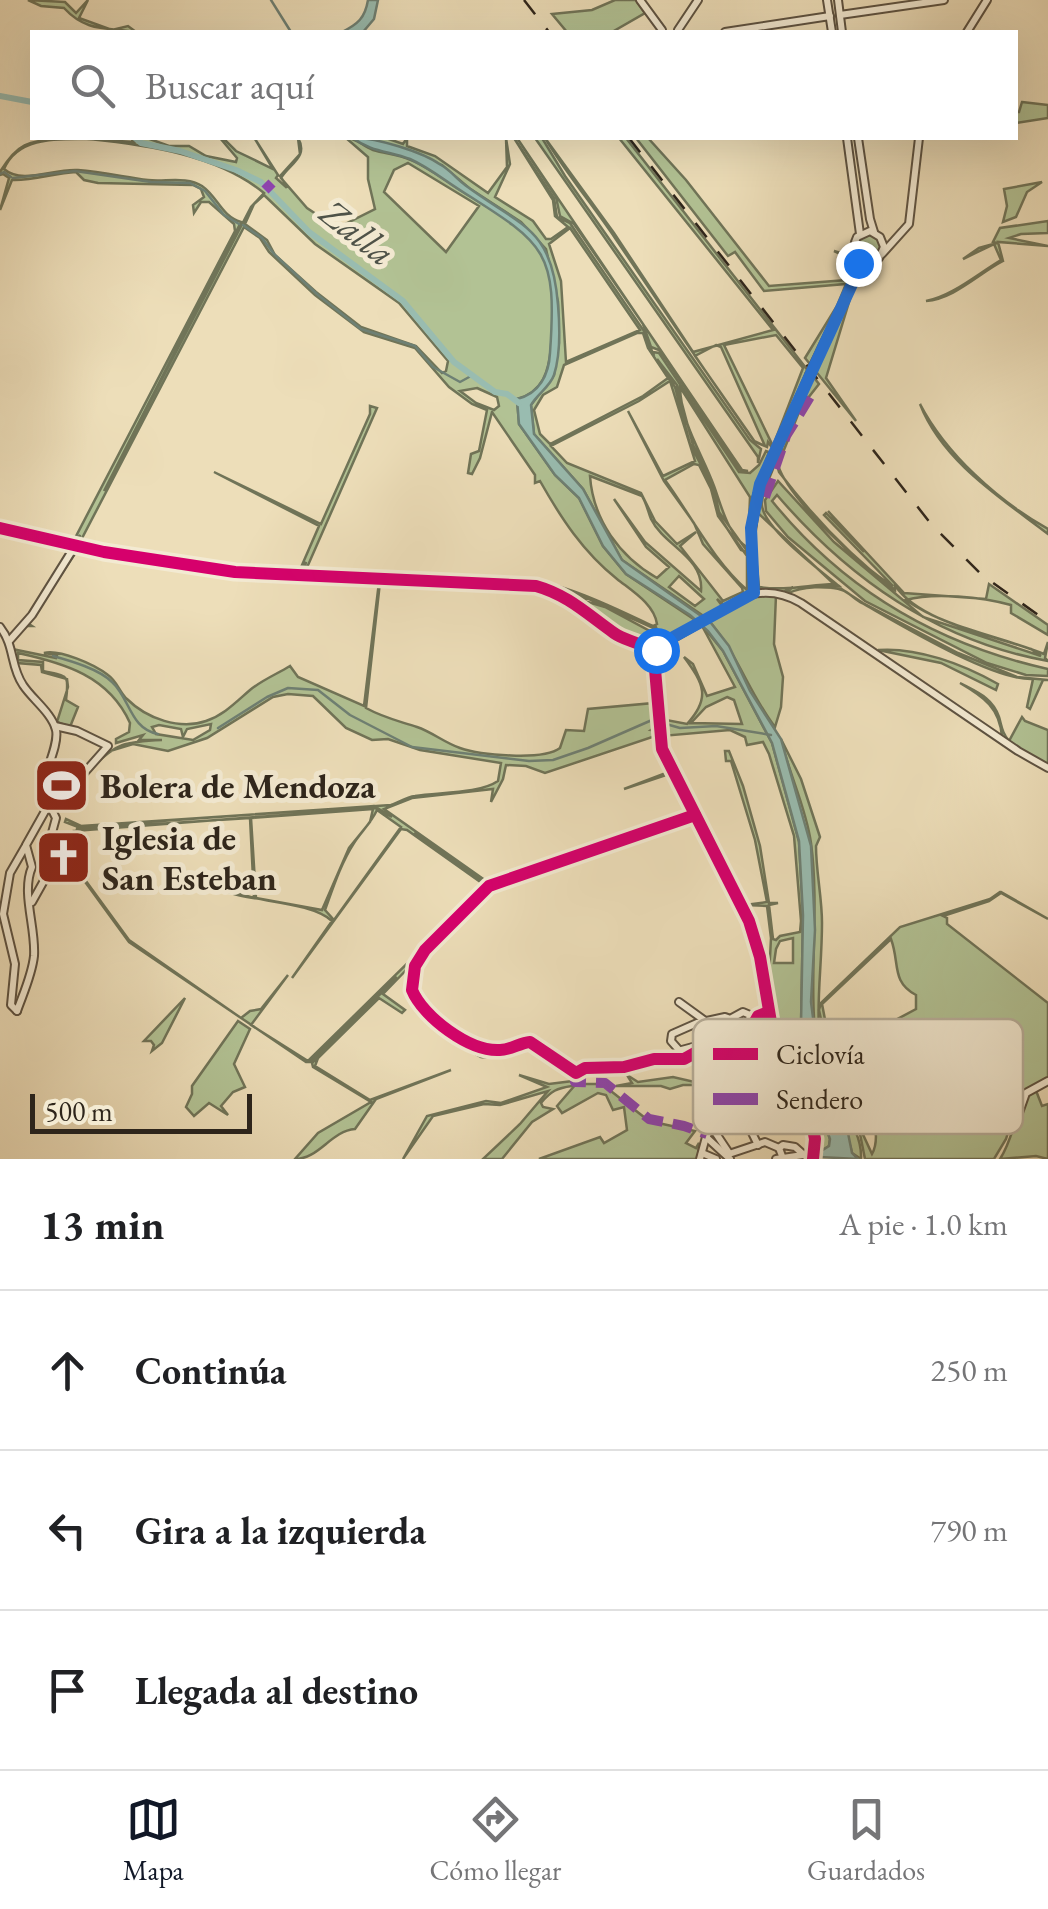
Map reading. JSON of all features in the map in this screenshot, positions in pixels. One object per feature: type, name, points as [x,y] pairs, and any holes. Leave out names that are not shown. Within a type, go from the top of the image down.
[{"type":"street","points":[[640,0],[660,30]]},
{"type":"street","points":[[681,30],[698,0]]},
{"type":"street","points":[[827,0],[832,30]]},
{"type":"street","points":[[838,0],[842,30]]},
{"type":"street","points":[[840,15],[944,0]]},
{"type":"street","points":[[968,30],[987,0]]},
{"type":"street","points":[[738,30],[830,16]]},
{"type":"street","points":[[848,140],[860,234],[853,244],[857,257],[854,280]]},
{"type":"street","points":[[858,140],[870,219],[884,247],[882,254]]},
{"type":"street","points":[[754,593],[750,538],[757,495],[854,280],[909,224],[919,140]]},
{"type":"street","points":[[860,234],[896,240]]},
{"type":"street","points":[[857,257],[870,262]]},
{"type":"street","points":[[0,528],[75,546],[244,573],[536,586],[570,599],[617,635],[654,655]]},
{"type":"street","points":[[11,644],[75,546]]},
{"type":"street","points":[[636,642],[666,641],[754,593],[778,593],[801,603],[1048,768]]},
{"type":"street","points":[[0,627],[11,644],[22,684],[55,726],[57,736],[43,784],[56,818],[50,840],[54,870],[34,899]]},
{"type":"street","points":[[654,655],[666,641]]},
{"type":"street","points":[[654,643],[662,748],[756,939],[771,1019]]},
{"type":"street","points":[[26,846],[32,866],[28,886],[34,899],[34,959],[16,1011],[11,1005],[16,964],[3,914],[10,873],[49,803],[108,746],[76,730],[55,726]]},
{"type":"street","points":[[43,784],[49,803]]},
{"type":"street","points":[[693,1054],[684,1059],[654,1059],[576,1073],[530,1042],[494,1050],[472,1043],[423,1010],[412,990],[415,966],[425,950],[496,882],[694,814]]},
{"type":"street","points":[[28,886],[41,886]]},
{"type":"street","points":[[679,1002],[700,1019]]},
{"type":"street","points":[[760,1019],[768,1012]]},
{"type":"street","points":[[678,1050],[671,1041],[672,1034],[693,1028]]},
{"type":"street","points":[[670,1059],[678,1050],[693,1048]]},
{"type":"street","points":[[1023,1098],[1048,1081]]},
{"type":"street","points":[[707,1134],[701,1156],[716,1159]]},
{"type":"street","points":[[716,1134],[730,1157]]},
{"type":"street","points":[[753,1134],[758,1145]]},
{"type":"street","points":[[706,1137],[730,1157]]},
{"type":"street","points":[[730,1157],[765,1142],[791,1158],[814,1156]]},
{"type":"street","points":[[779,1154],[790,1145],[804,1155]]},
{"type":"green space","points":[[28,0],[65,2],[76,13],[88,0],[79,18],[109,29],[81,22],[64,8],[41,6]]},
{"type":"green space","points":[[615,0],[636,0],[645,13],[615,30],[565,30],[552,14],[592,10]]},
{"type":"green space","points":[[1022,102],[1048,105],[1048,118],[1018,123]]},
{"type":"green space","points":[[99,140],[152,140],[169,146],[189,146],[206,156],[236,162],[237,158],[222,140],[225,140],[236,151],[273,169],[256,140],[278,175],[276,178],[286,187],[283,180],[307,208],[337,228],[375,209],[368,157],[348,140],[354,140],[425,167],[510,221],[539,249],[550,271],[553,292],[546,372],[539,386],[517,399],[519,424],[555,475],[579,498],[603,546],[626,574],[698,622],[666,637],[640,638],[601,619],[587,608],[588,602],[650,631],[657,627],[653,628],[578,594],[571,593],[586,599],[584,603],[554,589],[508,582],[524,580],[561,587],[601,602],[653,626],[657,624],[647,604],[605,569],[574,534],[540,481],[535,483],[535,475],[492,412],[480,458],[472,474],[468,473],[471,454],[479,451],[487,410],[449,387],[415,348],[364,332],[315,295],[269,252],[260,238],[244,227],[79,544],[227,569],[299,572],[319,526],[214,472],[321,524],[370,414],[370,406],[377,408],[305,572],[505,581],[303,574],[306,562],[298,574],[236,571],[78,545],[80,535],[73,544],[0,527],[74,540],[235,231],[234,224],[209,202],[201,202],[194,213],[193,205],[204,197],[201,189],[193,185],[98,183],[84,180],[76,172],[12,180],[0,210],[9,178],[0,172],[9,159],[4,169],[20,176],[78,170],[148,180],[190,181],[202,186],[241,222],[104,491],[251,207],[264,193],[226,169],[204,161]],"holes":[[[408,163],[479,206],[446,252],[384,192],[394,170]],[[264,195],[315,244],[399,303],[448,361],[442,373],[416,346],[361,327],[316,292],[275,255],[267,240],[245,224],[254,204]],[[477,388],[497,397],[499,406],[494,410],[476,403],[460,391]]]},
{"type":"green space","points":[[371,140],[403,144],[407,140],[407,146],[435,156],[488,193],[507,167],[506,140],[510,164],[495,197],[533,221],[546,239],[551,239],[568,227],[555,216],[553,200],[515,140],[554,198],[557,217],[570,223],[644,331],[654,356],[653,352],[659,353],[739,472],[750,473],[769,452],[749,515],[750,497],[680,387],[682,403],[677,385],[657,359],[675,387],[690,444],[712,486],[719,516],[727,529],[718,516],[699,465],[694,464],[665,480],[691,519],[664,481],[628,411],[663,476],[695,461],[670,381],[639,401],[551,446],[567,463],[641,493],[655,521],[677,544],[696,532],[680,546],[723,601],[743,592],[742,588],[703,544],[694,524],[747,590],[747,556],[743,551],[749,553],[749,592],[725,606],[717,599],[723,607],[705,617],[622,560],[583,489],[534,434],[531,405],[554,375],[559,343],[558,302],[546,249],[521,222],[442,165]],"holes":[[[570,228],[640,330],[566,362],[561,281],[549,244]],[[643,333],[668,378],[643,396],[550,444],[540,434],[534,410],[543,395],[557,387],[564,365]],[[590,476],[642,496],[657,528],[696,569],[701,591],[645,542],[614,499],[646,547],[669,567],[657,578],[631,559],[611,536],[592,492]],[[679,576],[704,599],[695,606],[669,587]]]},
{"type":"green space","points":[[518,140],[742,470],[748,471],[742,471],[739,469],[667,361],[659,350],[651,347],[643,324],[574,224],[560,216],[556,197]]},
{"type":"green space","points":[[536,140],[543,140],[750,440],[761,449],[758,463],[758,457]]},
{"type":"green space","points":[[546,140],[614,233],[693,352],[713,346],[695,356]]},
{"type":"green space","points":[[621,140],[628,140],[809,372],[773,449],[768,442],[764,446],[717,345],[773,330]],"holes":[[[776,335],[803,368],[773,446],[724,345]]]},
{"type":"green space","points":[[638,140],[650,140],[686,180],[769,286],[847,280],[853,267],[851,259],[834,251],[851,256],[854,268],[847,288],[859,283],[853,289],[826,378],[856,421],[805,358],[846,284],[764,291],[735,252],[728,256]]},
{"type":"green space","points":[[1042,182],[1027,192],[1016,217],[1003,222],[1007,206],[1004,189]]},
{"type":"green space","points":[[1048,221],[1048,233],[1009,238],[1048,246],[998,242],[1003,261],[956,291],[926,301],[955,290],[1001,260],[994,244],[963,259],[979,248],[997,243],[993,242],[1000,228]]},
{"type":"green space","points":[[869,235],[878,238],[878,256],[869,259],[860,256],[857,247],[860,238]]},
{"type":"green space","points":[[812,375],[819,384],[801,407],[778,465],[786,481],[777,465],[781,451],[778,453]]},
{"type":"green space","points":[[920,404],[944,441],[975,475],[1048,529],[1048,534],[993,492],[958,461],[930,424]]},
{"type":"green space","points":[[687,423],[714,486],[730,527],[719,512],[713,484],[693,445]]},
{"type":"green space","points":[[776,459],[762,505],[776,529],[758,513]]},
{"type":"green space","points":[[778,481],[834,542],[921,615],[834,554],[777,495],[772,501],[830,561],[895,609],[968,645],[1048,669],[1048,676],[1026,675],[987,663],[865,601],[788,537],[766,511],[765,500]]},
{"type":"green space","points":[[786,481],[865,565],[846,549],[811,513]]},
{"type":"green space","points":[[828,511],[904,593],[945,596],[908,600],[895,585],[895,590],[865,565],[893,586],[824,515],[864,552]]},
{"type":"green space","points":[[755,545],[759,587],[792,588],[783,592],[756,588]]},
{"type":"green space","points":[[77,548],[240,574],[493,585],[548,592],[380,582],[366,708],[469,751],[511,756],[540,754],[560,748],[566,730],[584,731],[588,709],[653,703],[654,676],[657,726],[651,730],[657,731],[665,760],[655,736],[545,773],[526,766],[506,765],[491,802],[493,789],[412,798],[384,809],[489,883],[689,814],[669,774],[624,789],[666,773],[666,763],[691,814],[489,884],[414,833],[487,886],[469,903],[486,886],[401,829],[292,978],[332,921],[307,909],[254,898],[250,818],[215,820],[375,808],[392,817],[374,806],[391,805],[415,796],[490,785],[498,781],[501,763],[420,750],[388,739],[372,740],[346,728],[313,696],[288,694],[273,697],[207,738],[168,751],[133,744],[113,750],[134,742],[162,740],[139,740],[143,735],[116,743],[116,739],[129,732],[130,723],[110,694],[68,667],[18,653],[18,660],[43,662],[43,671],[65,678],[42,672],[41,665],[17,663],[12,649],[56,658],[57,655],[44,653],[58,653],[86,662],[111,678],[135,706],[175,723],[212,718],[290,666],[298,677],[364,706],[379,582],[239,575],[78,549],[33,617],[29,624],[32,626],[23,626]],"holes":[[[211,724],[210,730],[193,740],[156,734],[152,727],[181,729],[183,737],[187,729]],[[373,809],[370,822],[377,810],[401,827],[334,920],[325,910],[345,859],[368,825],[349,848],[322,910],[256,898],[251,818]]]},
{"type":"green space","points":[[817,568],[839,586],[789,593],[1002,737],[998,718],[989,704],[960,683],[984,696],[996,710],[1009,741],[1022,717],[1048,730],[1048,766],[1020,750],[786,593],[792,588],[834,584]]},
{"type":"green space","points":[[989,584],[1048,625],[1048,635],[1011,613],[1011,605],[976,598],[986,599]]},
{"type":"green space","points":[[850,594],[958,653],[1017,677],[1048,680],[1043,680],[1030,709],[1027,707],[1033,679],[1016,677],[995,671],[971,661],[922,637],[859,602]]},
{"type":"green space","points":[[776,595],[774,644],[783,677],[775,727],[708,620],[748,597]]},
{"type":"green space","points":[[925,618],[1041,656],[1031,649],[1044,654],[1048,642],[1048,661],[1007,652]]},
{"type":"green space","points":[[701,624],[723,651],[772,743],[799,842],[803,915],[801,1019],[778,1019],[770,1012],[765,978],[769,977],[771,938],[767,906],[745,905],[767,902],[755,840],[725,751],[729,751],[743,786],[760,846],[769,903],[778,903],[769,905],[776,940],[800,932],[801,921],[794,836],[769,754],[763,742],[747,745],[745,737],[730,730],[662,736],[661,719],[687,724],[702,698],[700,683],[684,657],[693,664],[707,696],[735,687]],"holes":[[[727,697],[734,700],[742,724],[691,723],[706,707]],[[793,938],[793,963],[774,963],[780,941]]]},
{"type":"green space","points":[[878,650],[939,658],[998,684],[996,690],[941,663]]},
{"type":"green space","points":[[67,690],[66,700],[78,707],[70,727],[57,722]]},
{"type":"green space","points":[[781,739],[801,779],[820,837],[816,846],[822,923],[819,1019],[815,1019],[814,1011],[811,843]]},
{"type":"green space","points":[[327,809],[78,827],[65,822],[66,819],[81,826]]},
{"type":"green space","points":[[74,831],[83,877],[129,940],[237,1015],[129,942],[83,879]]},
{"type":"green space","points":[[1001,892],[1048,919],[1001,893],[989,901],[943,916],[947,924],[1048,1003],[1048,1080],[1023,1090],[1023,1019],[897,1019],[916,1009],[916,995],[899,978],[891,939],[822,1004],[825,1019],[821,1019],[821,1003],[900,927],[990,899]]},
{"type":"green space","points":[[426,945],[412,971],[412,987],[428,1016],[454,1036],[440,1028],[419,1008],[410,985],[410,976],[414,962],[383,994],[405,1010],[402,1013],[379,998],[318,1058],[315,1066],[370,1100],[451,1070],[376,1099],[355,1129],[311,1155],[295,1159],[318,1133],[371,1102],[313,1067],[312,1063],[397,977],[310,1062],[306,1062],[257,1029],[308,1061]]},
{"type":"green space","points":[[288,975],[251,1025],[241,1018],[261,1009]]},
{"type":"green space","points":[[185,998],[162,1043],[152,1051],[151,1041],[144,1041]]},
{"type":"green space","points":[[238,1021],[250,1029],[234,1064],[245,1087],[233,1092],[221,1106],[228,1115],[209,1103],[194,1116],[186,1107],[192,1086]]},
{"type":"green space","points":[[519,1075],[549,1084],[573,1081],[572,1086],[555,1091],[541,1103],[553,1109],[532,1122],[502,1159],[483,1159],[548,1091],[500,1105],[484,1104],[433,1116],[403,1159],[427,1116],[486,1101],[501,1103],[547,1087]]},
{"type":"green space","points":[[627,1075],[638,1082],[673,1077],[693,1082],[693,1085],[670,1089],[616,1086],[632,1083]]},
{"type":"green space","points":[[576,1084],[602,1084],[649,1121],[693,1131],[686,1143],[696,1148],[699,1143],[698,1159],[539,1159],[600,1137],[604,1143],[627,1130],[624,1107],[613,1110],[606,1095],[598,1093],[562,1113],[557,1106]]},
{"type":"green space","points":[[1035,1088],[1042,1106],[1048,1104],[1048,1159],[1000,1159],[1012,1134],[1023,1134],[1023,1103]]},
{"type":"green space","points":[[815,1134],[828,1134],[829,1146],[818,1153]]},
{"type":"green space","points":[[846,1134],[857,1134],[861,1159],[852,1153]]},
{"type":"green space","points":[[860,1134],[872,1154],[876,1134],[1008,1134],[994,1159],[865,1159]]},
{"type":"water","points":[[368,0],[378,0],[374,19],[365,30],[345,30],[360,20]]},
{"type":"water","points":[[356,140],[373,140],[423,155],[517,221],[541,243],[555,279],[559,349],[552,379],[531,405],[534,434],[583,489],[622,560],[711,623],[729,646],[750,691],[781,739],[811,846],[813,1019],[801,1019],[803,915],[799,841],[772,743],[723,651],[708,631],[626,574],[603,546],[579,498],[555,475],[519,424],[517,399],[537,388],[549,361],[551,293],[541,254],[513,225],[431,170]]},
{"type":"water","points":[[828,1134],[848,1134],[852,1153],[858,1159],[819,1157],[830,1139]]},
{"type":"waterway","points":[[271,0],[290,30]]},
{"type":"waterway","name":"Zalla","points":[[0,96],[30,102]]},
{"type":"waterway","name":"Zalla","points":[[137,140],[236,170],[261,182],[309,232],[403,301],[454,362],[495,392],[507,394],[519,403]]},
{"type":"waterway","points":[[13,178],[75,171],[151,182],[190,183],[205,191],[224,215],[239,224]]},
{"type":"waterway","points":[[0,174],[11,177]]},
{"type":"waterway","points":[[243,225],[361,329],[415,346],[433,367],[460,382],[471,376]]},
{"type":"waterway","points":[[53,656],[106,677],[136,720],[158,734]]},
{"type":"waterway","points":[[218,728],[288,688],[318,690],[350,715],[412,747],[529,761],[553,760],[652,720],[680,728],[716,726],[771,735]]},
{"type":"railway","points":[[524,0],[547,30]]},
{"type":"railway","points":[[631,140],[931,524],[982,575],[1048,622]]},
{"type":"marked path","points":[[265,190],[272,183]]},
{"type":"marked path","points":[[765,497],[786,436],[813,392]]},
{"type":"marked path","points":[[576,1073],[575,1082],[605,1083],[649,1119],[693,1129]]},
{"type":"cycle path","points":[[0,528],[104,552],[235,572],[536,586],[568,600],[614,633],[646,648],[654,658],[662,749],[749,921],[760,957],[770,1019]]},
{"type":"cycle path","points":[[693,1054],[684,1059],[654,1059],[624,1067],[585,1068],[576,1073],[530,1042],[500,1050],[462,1039],[426,1011],[412,990],[415,966],[425,950],[489,886],[695,815]]},
{"type":"cycle path","points":[[756,1019],[768,1012]]},
{"type":"cycle path","points":[[813,1159],[814,1134]]},
{"type":"place","name":"Bolera de Mendoza","points":[[61,785]]},
{"type":"place","name":"Iglesia de San Esteban","points":[[63,857]]},
{"type":"route","points":[[656,650],[754,593],[751,528],[760,484],[854,280],[858,263]]}]
